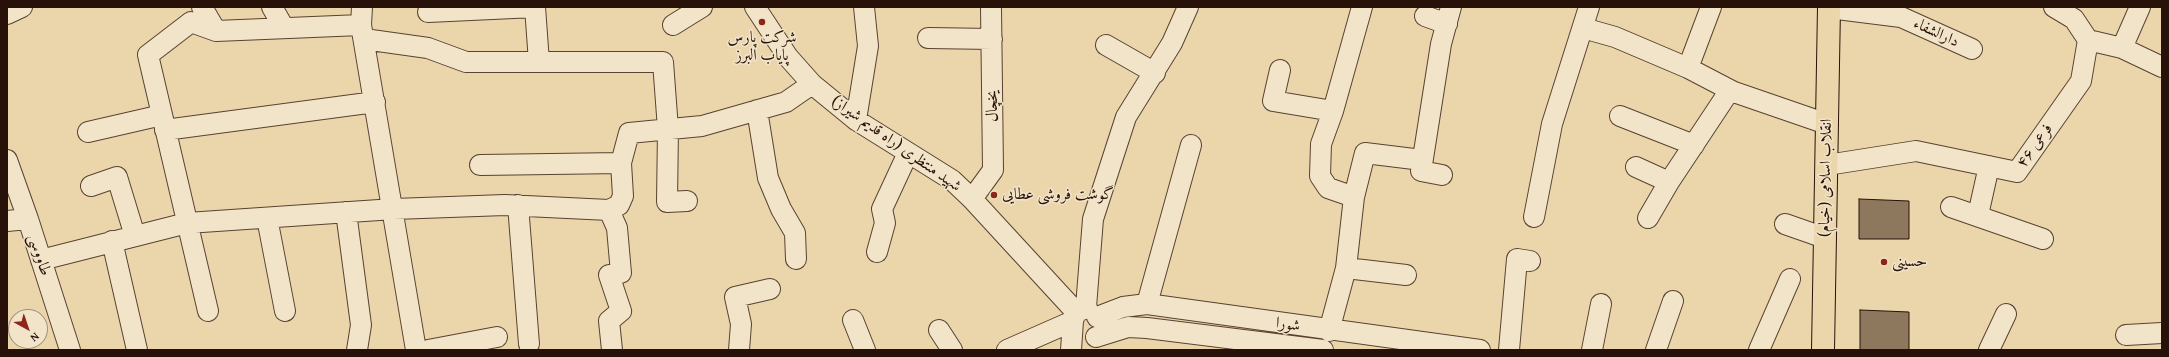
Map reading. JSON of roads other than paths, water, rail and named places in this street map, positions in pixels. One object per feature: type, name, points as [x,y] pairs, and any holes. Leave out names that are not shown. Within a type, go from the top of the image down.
[{"type":"main road","name":"انقلاب اسلامی (خیام)","points":[[1823,350],[1829,7]]},
{"type":"main road","points":[[1824,329],[1832,350]]},
{"type":"street","points":[[7,14],[22,7]]},
{"type":"street","points":[[202,7],[216,31]]},
{"type":"street","points":[[272,7],[284,28]]},
{"type":"street","points":[[428,12],[535,7],[540,62]]},
{"type":"street","points":[[673,25],[702,7]]},
{"type":"street","name":"شهید منتظری (راه قدیم شیراز)","points":[[755,7],[788,57],[812,84],[856,120],[952,180],[1083,314]]},
{"type":"street","points":[[856,120],[868,46],[864,7]]},
{"type":"street","name":"یخچال","points":[[972,199],[993,170],[991,7]]},
{"type":"street","points":[[1071,350],[1083,314],[1093,219],[1126,117],[1172,44],[1188,7]]},
{"type":"street","points":[[1354,197],[1328,188],[1320,176],[1321,144],[1333,111],[1362,7]]},
{"type":"street","points":[[1534,217],[1552,124],[1589,7]]},
{"type":"street","points":[[1688,68],[1711,7]]},
{"type":"street","name":"دارالشفاء","points":[[1829,7],[1901,17],[1972,49]]},
{"type":"street","points":[[2054,7],[2074,19],[2088,40],[2122,48],[2162,67]]},
{"type":"street","points":[[2122,48],[2140,7]]},
{"type":"street","points":[[1425,16],[1449,16],[1441,44],[1421,171],[1442,174]]},
{"type":"street","points":[[208,311],[148,55],[191,22],[216,31],[363,24],[466,62],[663,62],[668,129],[667,202],[687,201]]},
{"type":"street","points":[[363,24],[416,350]]},
{"type":"street","points":[[1583,28],[1615,37],[1688,68],[1730,90],[1827,124]]},
{"type":"street","points":[[928,38],[992,39]]},
{"type":"street","name":"فرعی ۴۶","points":[[1826,165],[1916,151],[2017,172],[2081,81],[2088,40]]},
{"type":"street","points":[[1106,45],[1155,73]]},
{"type":"street","points":[[1280,70],[1272,101],[1333,111]]},
{"type":"street","points":[[41,260],[187,223],[394,209],[518,205],[609,210],[619,205],[623,196],[621,163],[629,133],[702,126],[786,102],[812,84]]},
{"type":"street","points":[[1648,218],[1669,182],[1730,90]]},
{"type":"street","points":[[88,132],[375,102]]},
{"type":"street","points":[[757,110],[768,178],[795,233],[796,259]]},
{"type":"street","points":[[1620,116],[1694,145]]},
{"type":"street","points":[[1148,304],[1191,145]]},
{"type":"street","points":[[877,252],[885,223],[882,209],[908,152]]},
{"type":"street","points":[[1330,330],[1346,268],[1354,197],[1365,153],[1422,160]]},
{"type":"street","name":"طاووسی","points":[[7,160],[28,219],[70,350]]},
{"type":"street","points":[[480,165],[621,163]]},
{"type":"street","points":[[1978,215],[1989,166]]},
{"type":"street","points":[[1636,167],[1669,182]]},
{"type":"street","points":[[90,186],[117,177],[135,236]]},
{"type":"street","points":[[518,205],[529,344]]},
{"type":"street","points":[[1951,207],[1978,215],[2044,239]]},
{"type":"street","points":[[609,210],[617,228],[621,273],[609,275],[621,311],[609,321],[612,350]]},
{"type":"street","points":[[346,212],[360,325],[357,350]]},
{"type":"street","points":[[267,218],[285,311]]},
{"type":"street","points":[[7,221],[28,219]]},
{"type":"street","points":[[1785,224],[1825,238]]},
{"type":"street","points":[[112,242],[137,350]]},
{"type":"street","points":[[1509,350],[1517,259],[1530,260]]},
{"type":"street","points":[[1346,268],[1406,275]]},
{"type":"street","points":[[1759,350],[1790,279]]},
{"type":"street","points":[[739,350],[740,324],[735,298],[770,289]]},
{"type":"street","points":[[1656,350],[1673,301]]},
{"type":"street","name":"شورا","points":[[1007,350],[1083,314],[1148,304],[1480,350]]},
{"type":"street","points":[[1592,350],[1601,304]]},
{"type":"street","points":[[1083,314],[1095,344]]},
{"type":"street","points":[[1989,350],[2006,314]]},
{"type":"street","points":[[853,320],[865,350]]},
{"type":"street","name":"شورا","points":[[1095,344],[1128,326],[1269,346],[1323,350]]},
{"type":"street","points":[[938,330],[952,350]]},
{"type":"street","points":[[2126,335],[2162,333]]},
{"type":"street","points":[[428,350],[497,337]]},
{"type":"place","name":"شرکت پارس پایاب البرز","points":[[762,22]]},
{"type":"place","name":"گوشت فروشی عطایی","points":[[994,195]]},
{"type":"place","name":"حسینی","points":[[1884,262]]}]
